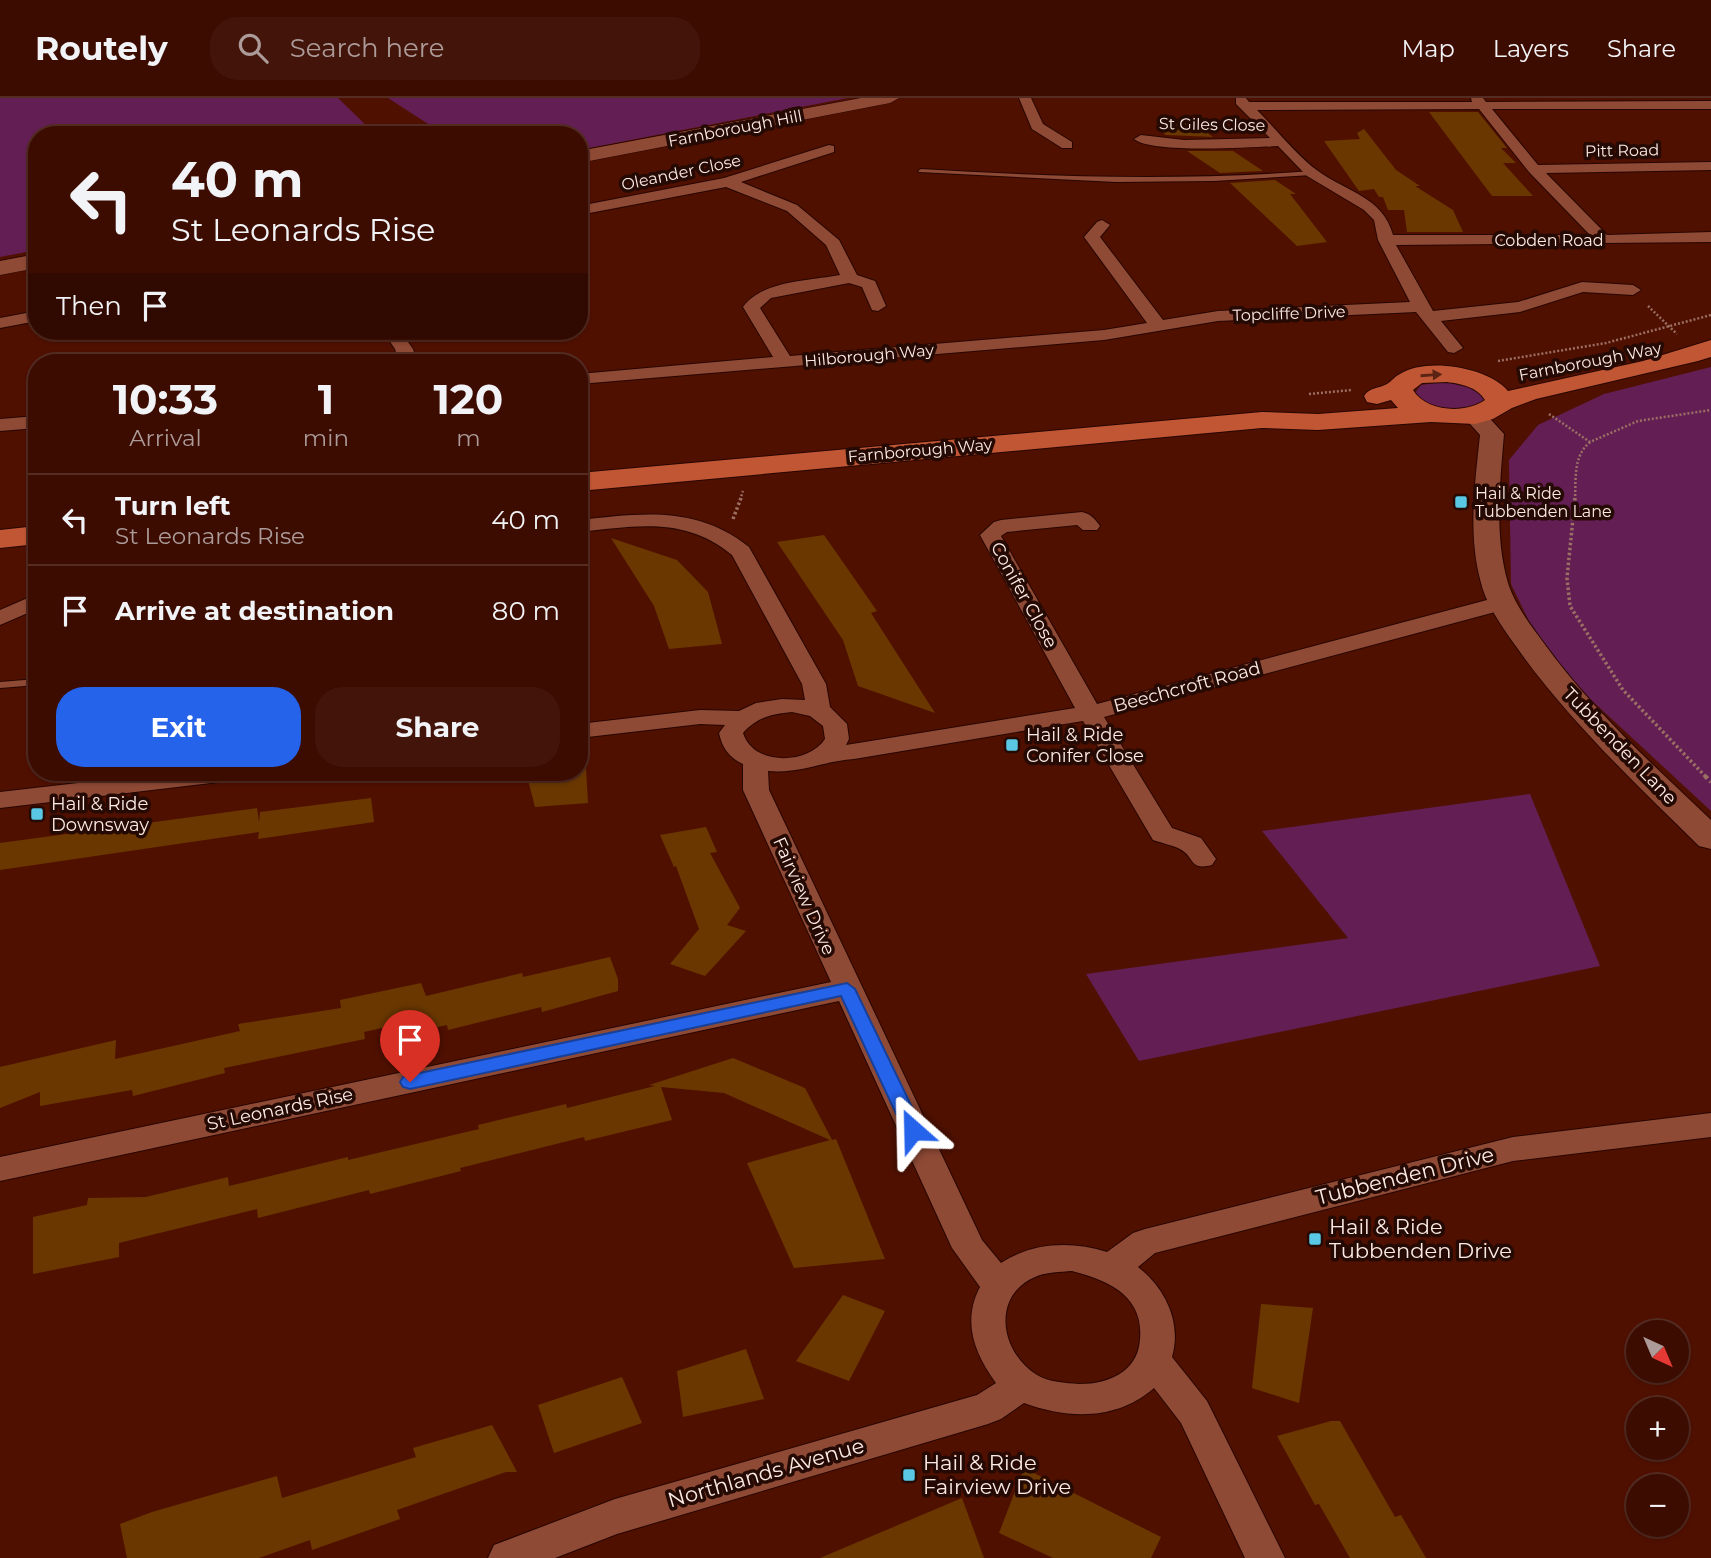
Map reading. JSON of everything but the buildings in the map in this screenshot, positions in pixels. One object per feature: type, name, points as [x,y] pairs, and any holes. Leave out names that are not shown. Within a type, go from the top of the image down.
[{"type":"highway","name":"Farnborough Way","points":[[1262,421],[1362,400],[1399,388],[1403,383],[1422,375],[1477,370],[1549,371],[1694,338]]},
{"type":"highway","name":"Farnborough Way","points":[[588,481],[1262,421],[1327,422],[1435,414],[1475,416],[1495,409],[1500,403],[1529,393],[1650,368],[1694,338]]},
{"type":"highway","points":[[1477,370],[1499,396],[1500,403]]},
{"type":"highway","points":[[1399,388],[1407,402],[1435,414]]},
{"type":"highway","points":[[0,539],[28,536]]},
{"type":"main road","name":"Farnborough Hill","points":[[588,156],[890,98]]},
{"type":"main road","points":[[0,268],[28,263]]},
{"type":"street","points":[[1025,98],[1037,126],[1067,145]]},
{"type":"street","points":[[1242,102],[1711,105]]},
{"type":"street","points":[[1242,102],[1312,173],[1369,207],[1381,219],[1386,240],[1424,312],[1454,348]]},
{"type":"street","points":[[1480,103],[1534,169],[1603,240]]},
{"type":"street","name":"St Giles Close","points":[[1141,139],[1184,144],[1282,142]]},
{"type":"street","name":"Oleander Close","points":[[588,209],[727,182],[829,149]]},
{"type":"street","name":"Pitt Road","points":[[1534,169],[1711,166]]},
{"type":"street","points":[[727,182],[792,208],[833,243],[850,278]]},
{"type":"street","points":[[1102,225],[1091,237],[1158,324]]},
{"type":"street","name":"Cobden Road","points":[[1386,240],[1711,237]]},
{"type":"street","points":[[785,362],[751,307],[766,294],[850,278],[869,285],[878,306]]},
{"type":"street","name":"Topcliffe Drive","points":[[1158,324],[1217,316],[1424,312],[1520,307],[1582,287],[1633,290]]},
{"type":"street","points":[[0,323],[28,318]]},
{"type":"street","name":"Hilborough Way","points":[[588,378],[1104,335],[1158,324]]},
{"type":"street","name":"Tubbenden Lane","points":[[1475,416],[1492,434],[1485,508],[1492,574],[1502,603],[1538,658],[1584,714],[1711,839]]},
{"type":"street","points":[[0,425],[28,423]]},
{"type":"street","name":"Conifer Close","points":[[1090,526],[1082,517],[1001,526],[990,535],[1090,713]]},
{"type":"street","points":[[588,525],[659,519],[700,525],[727,538],[741,552],[814,684],[818,710]]},
{"type":"street","name":"Beechcroft Road","points":[[827,753],[854,752],[1090,713],[1502,603]]},
{"type":"street","points":[[0,618],[28,605]]},
{"type":"street","points":[[588,730],[700,718],[741,718],[764,708],[792,705],[818,710],[835,724],[837,739],[827,753],[808,761],[783,765],[755,763],[737,749],[730,733],[741,718]]},
{"type":"street","points":[[1090,713],[1162,834],[1192,844],[1203,859]]},
{"type":"street","name":"Fairview Drive","points":[[755,763],[756,790],[847,989],[969,1248],[999,1286]]},
{"type":"street","points":[[0,800],[160,781]]},
{"type":"street","name":"St Leonards Rise","points":[[0,1169],[847,989]]},
{"type":"street","name":"Tubbenden Drive","points":[[1112,1268],[1145,1242],[1513,1149],[1711,1125]]},
{"type":"street","points":[[1072,1257],[1112,1268],[1136,1284],[1153,1306],[1160,1330],[1154,1361],[1138,1382],[1113,1395],[1083,1401],[1044,1394],[1021,1385],[997,1359],[987,1334],[988,1308],[999,1286],[1018,1269],[1044,1259],[1072,1257]]},
{"type":"street","points":[[1154,1361],[1194,1412],[1265,1558]]},
{"type":"street","name":"Northlands Avenue","points":[[508,1558],[615,1517],[988,1408],[1021,1385]]},
{"type":"lane","points":[[921,171],[1065,180],[1256,178],[1312,173]]},
{"type":"lane","points":[[0,685],[28,683]]},
{"type":"path","points":[[1633,290],[1694,338]]},
{"type":"path","points":[[1477,370],[1538,356],[1694,338],[1711,316]]},
{"type":"path","points":[[1711,410],[1638,421],[1590,442],[1583,449],[1577,464],[1574,523],[1567,578],[1570,606],[1623,690],[1711,782]]},
{"type":"path","points":[[1546,411],[1590,442]]},
{"type":"path","points":[[727,538],[743,489]]},
{"type":"shaded area","points":[[0,98],[338,98],[367,126],[28,126],[28,252],[0,257]]},
{"type":"shaded area","points":[[388,98],[848,98],[588,148],[588,126],[431,126]]},
{"type":"shaded area","points":[[1711,367],[1711,811],[1547,659],[1511,584],[1509,460],[1538,425],[1604,394]]},
{"type":"shaded area","points":[[1449,381],[1469,385],[1485,398],[1485,402],[1468,408],[1448,410],[1429,405],[1415,393],[1421,385]]},
{"type":"shaded area","points":[[1530,794],[1600,966],[1139,1061],[1086,974],[1348,938],[1262,831]]},
{"type":"place","name":"Hail & Ride Tubbenden Lane","points":[[1461,502]]},
{"type":"place","name":"Hail & Ride Conifer Close","points":[[1012,745]]},
{"type":"place","name":"Hail & Ride Downsway","points":[[37,814]]},
{"type":"place","name":"Hail & Ride Tubbenden Drive","points":[[1315,1239]]},
{"type":"place","name":"Hail & Ride Fairview Drive","points":[[909,1475]]},
{"type":"route","points":[[410,1082],[847,989],[913,1130]]}]
